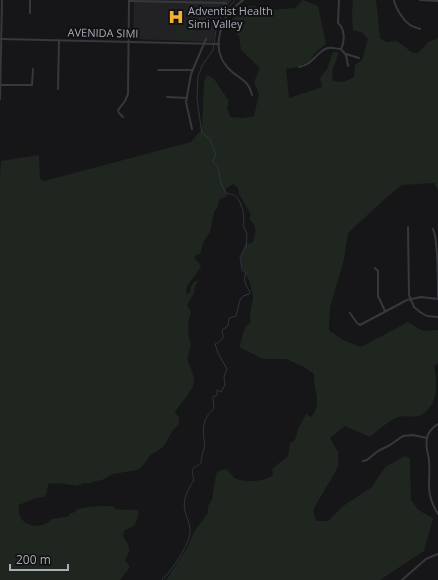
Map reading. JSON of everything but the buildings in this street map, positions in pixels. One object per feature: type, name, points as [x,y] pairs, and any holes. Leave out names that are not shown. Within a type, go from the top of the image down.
[{"type":"street","points":[[0,99],[2,0]]},
{"type":"street","points":[[30,0],[30,12]]},
{"type":"street","points":[[243,0],[226,17],[219,44],[220,55],[222,61],[232,72],[246,82],[252,94]]},
{"type":"street","points":[[339,0],[338,23],[342,28],[343,39],[341,49]]},
{"type":"street","points":[[394,0],[395,5],[407,22],[411,26],[420,29]]},
{"type":"street","points":[[420,0],[438,1]]},
{"type":"street","points":[[123,117],[118,110],[128,94],[129,1],[226,3]]},
{"type":"street","name":"AVENIDA SIMI","points":[[1,39],[219,44]]},
{"type":"street","points":[[192,129],[186,102],[193,70],[206,39]]},
{"type":"street","points":[[58,90],[59,40]]},
{"type":"street","points":[[299,67],[310,64],[318,54],[327,48],[341,49],[346,54],[360,58]]},
{"type":"street","points":[[346,54],[348,66]]},
{"type":"street","points":[[0,85],[32,86],[33,69]]},
{"type":"street","points":[[158,70],[193,70]]},
{"type":"street","points":[[167,98],[187,98]]},
{"type":"street","points":[[408,227],[408,291],[410,299],[414,307],[420,312],[427,316],[438,318]]},
{"type":"street","points":[[350,313],[358,324],[361,324],[410,299],[421,297],[438,298],[438,249],[433,230]]},
{"type":"street","points":[[375,268],[378,271],[378,296],[385,311]]},
{"type":"street","points":[[438,424],[432,429],[427,438],[426,445],[429,460],[429,493],[431,502],[438,514]]},
{"type":"street","points":[[363,461],[367,460],[378,451],[387,447],[402,436],[413,435],[427,438]]},
{"type":"street","points":[[402,580],[426,559],[438,554]]},
{"type":"shaded area","name":"Adventist Health Simi Valley","points":[[134,0],[232,0],[217,21],[213,42],[134,39]]},
{"type":"shaded area","points":[[303,0],[318,6],[326,44],[315,53],[309,62],[297,67],[286,69],[289,98],[322,87],[320,78],[327,69],[333,52],[339,52],[332,71],[333,81],[344,82],[354,77],[355,65],[362,60],[368,39],[363,33],[353,30],[353,0],[376,0],[380,38],[387,42],[397,41],[413,53],[418,53],[428,42],[438,38],[438,190],[434,183],[402,185],[348,233],[344,260],[330,307],[329,330],[343,340],[361,347],[408,322],[423,331],[438,330],[438,363],[434,366],[436,380],[435,395],[430,407],[419,416],[400,416],[395,418],[370,437],[345,426],[330,438],[338,452],[338,467],[313,510],[316,521],[328,521],[343,506],[372,487],[385,467],[405,456],[410,458],[411,500],[418,510],[433,518],[424,551],[380,580],[166,580],[187,548],[195,530],[208,513],[208,506],[212,500],[217,472],[225,469],[229,471],[233,477],[246,481],[261,480],[273,475],[272,469],[288,456],[290,443],[295,440],[298,429],[306,414],[311,417],[315,412],[317,402],[314,374],[304,367],[286,359],[263,359],[239,347],[244,330],[251,322],[250,315],[253,297],[250,283],[241,265],[241,254],[245,244],[252,243],[255,227],[249,219],[251,215],[239,194],[238,188],[233,184],[226,189],[227,197],[221,198],[218,203],[218,207],[214,212],[210,232],[204,241],[200,254],[196,255],[194,258],[201,267],[187,286],[186,294],[190,293],[194,282],[199,281],[195,286],[194,293],[187,305],[191,312],[188,323],[189,339],[191,344],[188,362],[194,377],[194,383],[189,393],[175,412],[179,418],[179,424],[173,430],[164,446],[151,454],[142,467],[137,470],[113,474],[102,480],[76,486],[48,484],[47,493],[44,497],[36,498],[19,505],[19,513],[21,518],[27,524],[36,526],[45,524],[52,519],[69,516],[70,513],[87,507],[112,506],[121,510],[137,510],[139,512],[135,525],[124,531],[123,536],[129,548],[129,553],[125,560],[130,567],[120,580],[0,580],[1,161],[39,155],[40,179],[44,181],[191,142],[202,129],[204,82],[207,75],[214,79],[229,101],[227,108],[230,117],[242,118],[254,116],[259,94],[254,82],[260,68],[241,50],[239,36],[229,24],[242,7],[255,6],[269,10],[295,8]]},
{"type":"shaded area","points":[[192,26],[192,39],[175,39],[176,27]]},
{"type":"waterway","points":[[162,580],[175,563],[190,535],[184,503],[194,480],[192,471],[201,462],[204,446],[203,433],[206,417],[214,408],[213,397],[217,395],[217,390],[221,392],[225,385],[224,377],[227,369],[215,344],[223,338],[222,330],[228,326],[229,318],[236,316],[240,300],[243,296],[249,294],[250,292],[245,283],[246,273],[242,270],[240,257],[246,248],[247,234],[243,225],[244,218],[242,208],[237,197],[225,192],[221,183],[218,167],[213,162],[216,155],[212,144],[210,139],[202,133],[197,99],[198,76],[203,64],[213,50],[216,30],[220,18],[235,0]]},
{"type":"place","name":"Adventist Health Simi Valley","points":[[176,17]]}]
